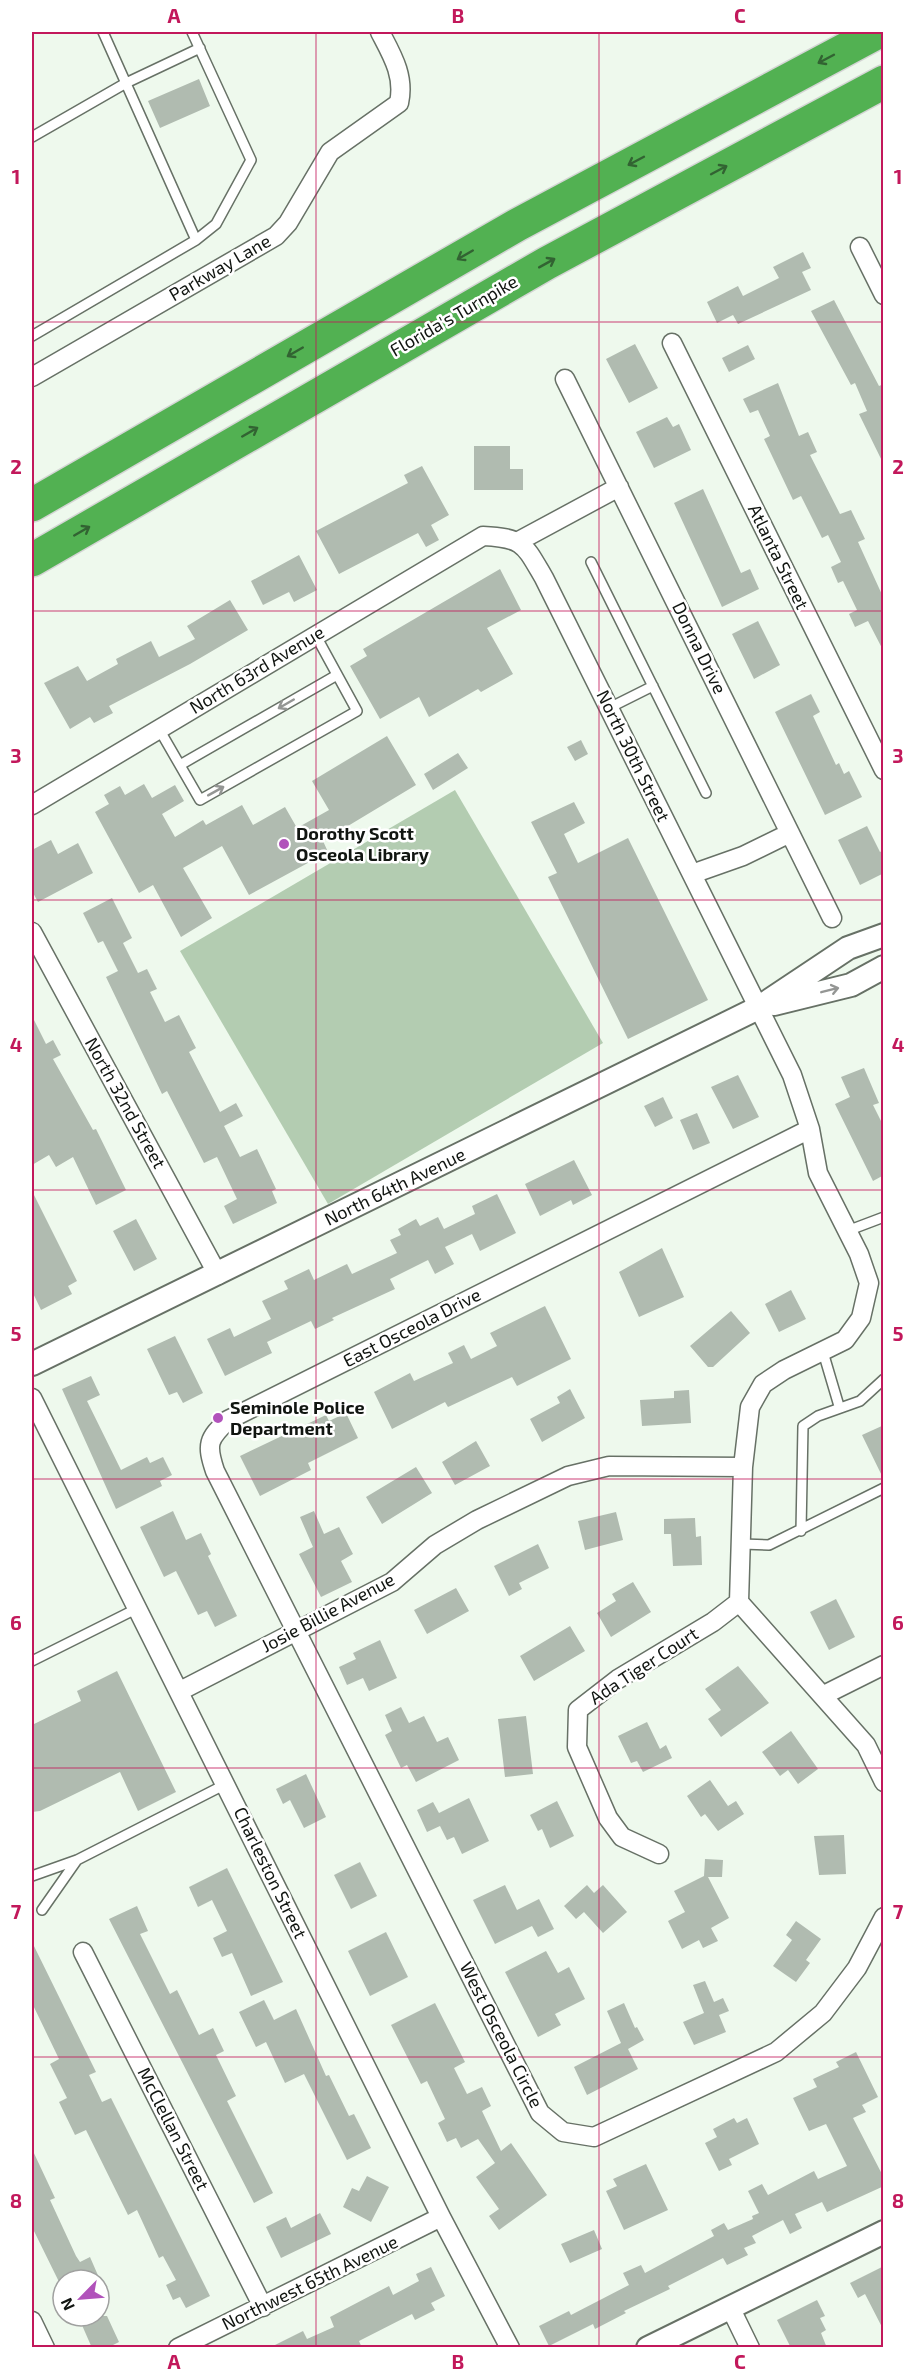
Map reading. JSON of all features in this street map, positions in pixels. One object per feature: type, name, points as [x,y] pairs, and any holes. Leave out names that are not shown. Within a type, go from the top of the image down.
[{"type":"highway","points":[[32,505],[517,225],[878,32]]},
{"type":"highway","name":"Florida's Turnpike","points":[[32,560],[547,263],[884,82]]},
{"type":"street","name":"Parkway Lane","points":[[32,377],[276,236],[288,224],[330,152],[399,103],[402,90],[397,64],[380,32]]},
{"type":"street","points":[[860,247],[884,295]]},
{"type":"street","name":"Atlanta Street","points":[[672,343],[884,770]]},
{"type":"street","name":"Donna Drive","points":[[565,379],[832,918]]},
{"type":"street","points":[[517,542],[619,487]]},
{"type":"street","name":"North 63rd Avenue","points":[[32,805],[483,536],[510,537],[517,542]]},
{"type":"street","name":"North 30th Street","points":[[517,542],[526,548],[544,578],[758,1008]]},
{"type":"street","points":[[692,874],[743,856],[790,833]]},
{"type":"street","name":"North 32nd Street","points":[[32,932],[218,1275]]},
{"type":"street","name":"North 64th Avenue","points":[[32,1364],[218,1275],[758,1008],[849,948],[884,935]]},
{"type":"street","name":"North 64th Avenue","points":[[758,1008],[851,985],[884,967]]},
{"type":"street","points":[[758,1008],[792,1075],[810,1129],[818,1173],[869,1283],[861,1318],[845,1341],[784,1370],[762,1384],[750,1407],[743,1467],[739,1602],[866,1744],[884,1782]]},
{"type":"street","name":"East Osceola Drive","points":[[294,1632],[215,1471],[208,1452],[212,1435],[228,1420],[810,1129]]},
{"type":"street","name":"Charleston Street","points":[[32,1398],[39,1424],[180,1691],[441,2217],[510,2348]]},
{"type":"street","name":"Josie Billie Avenue","points":[[180,1691],[392,1582],[435,1545],[477,1520],[568,1476],[609,1466],[743,1467]]},
{"type":"street","name":"Ada Tiger Court","points":[[659,1854],[622,1837],[608,1818],[577,1747],[578,1710],[618,1679],[713,1622],[739,1602]]},
{"type":"street","name":"West Osceola Circle","points":[[294,1632],[540,2114],[563,2132],[594,2137],[776,2052],[823,2013],[857,1968],[884,1917]]},
{"type":"street","points":[[824,1695],[884,1665]]},
{"type":"street","name":"McClellan Street","points":[[83,1952],[263,2307]]},
{"type":"street","name":"Northwest 65th Avenue","points":[[178,2348],[441,2217]]},
{"type":"street","points":[[648,2348],[884,2232]]},
{"type":"street","points":[[730,2307],[750,2348]]},
{"type":"street","points":[[32,2321],[45,2348]]},
{"type":"lane","points":[[103,32],[196,240]]},
{"type":"lane","points":[[32,336],[196,240],[216,224],[251,160],[192,32]]},
{"type":"lane","points":[[32,137],[126,83],[200,48]]},
{"type":"lane","points":[[591,562],[706,793]]},
{"type":"lane","points":[[159,729],[200,800],[348,717],[357,711],[315,636]]},
{"type":"lane","points":[[180,765],[337,675]]},
{"type":"lane","points":[[609,708],[653,686]]},
{"type":"lane","points":[[847,1232],[884,1217]]},
{"type":"lane","points":[[823,1352],[839,1406]]},
{"type":"lane","points":[[801,1531],[803,1426],[839,1406],[860,1401],[884,1379]]},
{"type":"lane","points":[[742,1544],[770,1545],[884,1488]]},
{"type":"lane","points":[[32,1661],[136,1609]]},
{"type":"lane","points":[[32,1876],[48,1868],[77,1860],[226,1784]]},
{"type":"lane","points":[[42,1910],[77,1860]]},
{"type":"green space","points":[[455,790],[603,1043],[328,1204],[180,951]]},
{"type":"building","points":[[199,79],[210,106],[160,128],[148,101]]},
{"type":"building","points":[[803,252],[811,268],[802,272],[811,290],[738,324],[733,315],[717,323],[707,302],[738,286],[743,296],[779,278],[773,267]]},
{"type":"building","points":[[834,300],[879,386],[884,384],[884,465],[859,414],[867,411],[855,383],[851,385],[811,311]]},
{"type":"building","points":[[635,344],[658,388],[629,403],[606,359]]},
{"type":"building","points":[[748,345],[755,359],[729,372],[722,358]]},
{"type":"building","points":[[778,383],[799,436],[808,432],[817,452],[810,455],[840,514],[851,510],[865,539],[858,542],[884,599],[884,652],[868,621],[855,627],[849,614],[857,610],[843,581],[838,583],[831,567],[841,562],[828,535],[822,538],[801,496],[793,500],[764,439],[770,436],[758,410],[750,413],[743,399]]},
{"type":"building","points":[[667,417],[673,427],[679,424],[691,450],[654,468],[636,432]]},
{"type":"building","points":[[474,446],[510,446],[510,469],[523,469],[523,490],[474,490]]},
{"type":"building","points":[[422,466],[449,515],[431,525],[439,540],[426,547],[418,533],[339,574],[316,531],[408,483],[404,475]]},
{"type":"building","points":[[703,489],[741,573],[750,569],[759,589],[722,607],[674,503]]},
{"type":"building","points":[[299,555],[317,590],[294,602],[289,592],[263,605],[251,581]]},
{"type":"building","points":[[500,569],[521,610],[487,628],[513,674],[481,692],[478,689],[429,717],[419,697],[380,719],[350,666],[367,656],[363,649]]},
{"type":"building","points":[[230,600],[248,630],[190,664],[109,706],[113,713],[94,723],[90,717],[70,729],[44,683],[78,666],[87,681],[118,664],[116,659],[151,641],[159,657],[195,639],[187,626]]},
{"type":"building","points":[[758,621],[780,665],[754,679],[732,634]]},
{"type":"building","points":[[811,694],[820,712],[813,716],[836,765],[839,763],[844,774],[849,771],[862,797],[825,815],[775,712]]},
{"type":"building","points":[[387,736],[416,785],[323,841],[328,852],[249,895],[222,846],[183,868],[212,918],[181,937],[153,885],[139,893],[95,812],[109,804],[104,795],[120,786],[125,795],[144,784],[152,798],[175,785],[184,801],[162,814],[175,837],[203,820],[206,825],[242,805],[253,825],[285,807],[297,828],[329,810],[312,781]]},
{"type":"building","points":[[581,740],[588,754],[575,761],[567,747]]},
{"type":"building","points":[[458,753],[468,768],[433,790],[424,774]]},
{"type":"building","points":[[574,802],[585,823],[564,834],[578,863],[628,838],[708,1000],[628,1039],[548,877],[557,873],[531,822]]},
{"type":"building","points":[[867,826],[880,852],[884,850],[884,873],[860,885],[838,840]]},
{"type":"building","points":[[51,840],[58,854],[78,843],[93,873],[38,902],[32,891],[32,850]]},
{"type":"building","points":[[112,898],[132,938],[123,943],[138,973],[147,969],[157,989],[150,992],[165,1022],[179,1015],[196,1048],[189,1052],[220,1112],[236,1103],[243,1116],[224,1126],[240,1157],[257,1149],[276,1189],[272,1191],[277,1203],[233,1224],[224,1206],[237,1199],[217,1157],[204,1163],[167,1091],[162,1094],[106,977],[118,971],[103,941],[98,943],[83,913]]},
{"type":"building","points":[[32,1016],[46,1044],[53,1040],[61,1055],[53,1059],[93,1130],[96,1129],[126,1190],[96,1205],[73,1157],[56,1167],[49,1155],[32,1165]]},
{"type":"building","points":[[864,1068],[879,1103],[873,1105],[884,1127],[884,1175],[873,1181],[835,1104],[850,1097],[841,1077]]},
{"type":"building","points":[[738,1075],[759,1117],[733,1129],[711,1087]]},
{"type":"building","points":[[663,1097],[673,1118],[655,1127],[644,1106]]},
{"type":"building","points":[[697,1113],[710,1143],[693,1150],[680,1120]]},
{"type":"building","points":[[574,1160],[592,1195],[573,1205],[571,1200],[540,1216],[525,1184]]},
{"type":"building","points":[[32,1191],[77,1281],[68,1286],[72,1294],[41,1310],[32,1291]]},
{"type":"building","points":[[497,1194],[516,1233],[480,1251],[472,1234],[445,1247],[454,1264],[435,1274],[428,1260],[390,1279],[395,1289],[332,1318],[334,1320],[315,1329],[311,1321],[267,1342],[272,1353],[225,1376],[207,1339],[230,1328],[234,1337],[271,1319],[262,1301],[288,1289],[284,1281],[309,1269],[314,1280],[347,1264],[352,1274],[397,1253],[390,1240],[401,1235],[398,1229],[416,1219],[420,1226],[438,1217],[444,1229],[475,1214],[472,1206]]},
{"type":"building","points":[[136,1219],[157,1259],[134,1271],[113,1231]]},
{"type":"building","points":[[662,1248],[684,1297],[639,1317],[619,1272]]},
{"type":"building","points":[[791,1290],[806,1319],[779,1332],[765,1304]]},
{"type":"building","points":[[545,1306],[571,1359],[517,1386],[512,1377],[448,1407],[445,1402],[392,1429],[374,1392],[410,1373],[414,1381],[453,1363],[448,1353],[464,1345],[471,1359],[497,1346],[490,1333]]},
{"type":"building","points":[[731,1311],[750,1333],[713,1367],[708,1367],[690,1346]]},
{"type":"building","points":[[175,1336],[203,1393],[183,1403],[177,1392],[169,1395],[147,1349]]},
{"type":"building","points":[[91,1376],[100,1395],[87,1401],[121,1470],[147,1457],[150,1463],[163,1457],[172,1475],[160,1481],[162,1486],[116,1509],[62,1389]]},
{"type":"building","points":[[570,1389],[585,1418],[542,1442],[530,1419],[560,1403],[557,1397]]},
{"type":"building","points":[[689,1390],[691,1423],[642,1426],[640,1400],[674,1398],[674,1391]]},
{"type":"building","points":[[346,1413],[358,1438],[308,1463],[311,1470],[260,1496],[240,1456],[326,1415],[329,1421]]},
{"type":"building","points":[[884,1425],[884,1480],[862,1435]]},
{"type":"building","points":[[476,1441],[490,1466],[455,1485],[442,1462]]},
{"type":"building","points":[[416,1467],[432,1493],[382,1524],[366,1497]]},
{"type":"building","points":[[173,1511],[186,1540],[201,1533],[211,1554],[208,1556],[237,1616],[215,1627],[207,1611],[198,1615],[176,1571],[164,1577],[140,1527]]},
{"type":"building","points":[[314,1511],[324,1534],[339,1527],[353,1554],[341,1561],[352,1582],[321,1597],[299,1554],[313,1547],[300,1517]]},
{"type":"building","points":[[616,1512],[623,1540],[585,1550],[578,1521]]},
{"type":"building","points":[[695,1518],[696,1537],[701,1536],[702,1565],[673,1566],[671,1534],[664,1534],[664,1519]]},
{"type":"building","points":[[538,1544],[549,1568],[519,1583],[522,1589],[509,1596],[494,1566]]},
{"type":"building","points":[[633,1582],[651,1612],[611,1637],[597,1613],[616,1601],[612,1594]]},
{"type":"building","points":[[456,1588],[469,1611],[427,1634],[414,1610]]},
{"type":"building","points":[[836,1599],[855,1637],[829,1650],[810,1612]]},
{"type":"building","points":[[570,1626],[585,1651],[534,1681],[520,1656]]},
{"type":"building","points":[[380,1640],[397,1678],[369,1691],[363,1678],[347,1685],[339,1667],[356,1659],[353,1653]]},
{"type":"building","points":[[738,1666],[769,1703],[721,1737],[708,1719],[721,1710],[705,1689]]},
{"type":"building","points":[[117,1671],[176,1792],[138,1811],[120,1772],[40,1811],[32,1812],[32,1725],[81,1701],[77,1691]]},
{"type":"building","points":[[401,1707],[409,1723],[424,1716],[437,1742],[448,1737],[459,1760],[416,1782],[407,1765],[401,1768],[385,1735],[392,1731],[385,1715]]},
{"type":"building","points":[[526,1716],[533,1774],[505,1777],[498,1719]]},
{"type":"building","points":[[647,1722],[660,1749],[666,1745],[672,1758],[643,1772],[637,1761],[631,1763],[618,1736]]},
{"type":"building","points":[[791,1731],[818,1769],[798,1784],[788,1770],[780,1776],[762,1752]]},
{"type":"building","points":[[306,1774],[326,1817],[304,1828],[290,1800],[283,1804],[276,1789]]},
{"type":"building","points":[[710,1780],[728,1806],[736,1801],[744,1814],[718,1831],[705,1814],[701,1817],[687,1796]]},
{"type":"building","points":[[469,1798],[489,1841],[462,1854],[454,1837],[447,1840],[440,1826],[427,1832],[417,1810],[433,1802],[439,1813]]},
{"type":"building","points":[[557,1801],[574,1836],[550,1848],[542,1829],[538,1831],[530,1815]]},
{"type":"building","points":[[844,1835],[846,1874],[819,1875],[814,1836]]},
{"type":"building","points":[[705,1859],[723,1860],[722,1877],[708,1877],[729,1918],[711,1928],[718,1941],[703,1948],[699,1940],[682,1949],[668,1921],[685,1912],[674,1891],[704,1876]]},
{"type":"building","points":[[360,1862],[377,1896],[351,1909],[334,1875]]},
{"type":"building","points":[[227,1868],[283,1982],[251,1996],[232,1953],[222,1957],[213,1938],[227,1931],[212,1900],[198,1907],[189,1887]]},
{"type":"building","points":[[505,1885],[517,1910],[539,1899],[554,1929],[538,1937],[532,1926],[495,1944],[473,1900]]},
{"type":"building","points":[[587,1885],[594,1893],[603,1885],[627,1912],[603,1933],[584,1912],[576,1919],[564,1906]]},
{"type":"building","points":[[137,1906],[148,1931],[140,1934],[170,1994],[177,1990],[199,2035],[213,2028],[224,2051],[216,2055],[236,2096],[227,2101],[273,2193],[254,2203],[109,1919]]},
{"type":"building","points":[[796,1921],[821,1939],[806,1960],[810,1963],[796,1982],[773,1966],[792,1940],[786,1935]]},
{"type":"building","points":[[386,1932],[408,1977],[370,1996],[348,1951]]},
{"type":"building","points":[[32,1942],[96,2072],[89,2075],[102,2102],[111,2098],[210,2296],[186,2308],[180,2297],[173,2300],[166,2285],[176,2280],[163,2256],[159,2258],[137,2210],[128,2215],[86,2130],[75,2135],[59,2102],[67,2098],[50,2064],[59,2059],[32,2003]]},
{"type":"building","points":[[546,1951],[558,1973],[569,1967],[585,1999],[555,2014],[561,2025],[538,2037],[505,1972]]},
{"type":"building","points":[[705,1981],[714,2002],[723,1998],[729,2011],[719,2015],[726,2032],[694,2045],[683,2022],[704,2013],[693,1985]]},
{"type":"building","points":[[264,2000],[274,2020],[296,2009],[326,2076],[329,2075],[349,2116],[354,2114],[371,2148],[347,2160],[304,2074],[285,2083],[266,2042],[256,2047],[239,2012]]},
{"type":"building","points":[[435,2003],[465,2062],[454,2068],[467,2094],[482,2087],[491,2106],[482,2111],[501,2151],[511,2143],[547,2195],[499,2230],[489,2216],[499,2209],[476,2177],[495,2163],[478,2139],[461,2148],[456,2138],[447,2142],[438,2123],[445,2119],[427,2081],[421,2084],[391,2025]]},
{"type":"building","points":[[624,2003],[635,2028],[637,2027],[644,2040],[628,2049],[638,2069],[587,2095],[574,2067],[621,2043],[607,2011]]},
{"type":"building","points":[[856,2052],[878,2097],[862,2105],[866,2112],[853,2118],[884,2178],[884,2186],[827,2212],[822,2202],[795,2214],[802,2228],[790,2234],[783,2220],[752,2236],[756,2243],[744,2248],[748,2255],[727,2265],[723,2258],[668,2286],[670,2289],[624,2311],[626,2313],[595,2329],[593,2324],[549,2346],[539,2326],[569,2311],[571,2315],[629,2285],[623,2273],[641,2265],[645,2273],[714,2236],[711,2230],[724,2223],[728,2230],[753,2219],[752,2216],[759,2213],[748,2191],[762,2184],[768,2195],[814,2171],[818,2179],[847,2166],[826,2124],[809,2131],[793,2098],[817,2087],[813,2079],[839,2067],[836,2062]]},
{"type":"building","points":[[734,2118],[737,2123],[747,2118],[759,2144],[729,2159],[732,2165],[719,2171],[705,2143],[717,2137],[713,2129]]},
{"type":"building","points":[[32,2149],[55,2198],[50,2200],[76,2256],[80,2262],[90,2257],[95,2268],[52,2268],[32,2227]]},
{"type":"building","points":[[646,2164],[668,2210],[624,2230],[606,2191],[617,2186],[613,2179]]},
{"type":"building","points":[[367,2176],[389,2187],[371,2222],[343,2207],[352,2188],[359,2191]]},
{"type":"building","points":[[320,2213],[331,2234],[281,2258],[266,2227],[286,2217],[291,2228]]},
{"type":"building","points":[[594,2230],[602,2249],[570,2263],[561,2244]]},
{"type":"building","points":[[884,2266],[884,2331],[865,2294],[858,2298],[850,2283]]},
{"type":"building","points":[[431,2267],[445,2296],[431,2303],[435,2310],[415,2320],[412,2314],[359,2341],[362,2348],[269,2348],[303,2331],[307,2339],[334,2327],[330,2317],[389,2286],[393,2295],[419,2281],[416,2274]]},
{"type":"building","points":[[817,2300],[825,2316],[820,2318],[826,2330],[821,2333],[827,2348],[791,2348],[777,2320]]},
{"type":"building","points":[[111,2325],[119,2342],[107,2348],[92,2348],[83,2328],[111,2328]]},
{"type":"place","name":"Dorothy Scott Osceola Library","points":[[284,844]]},
{"type":"place","name":"Seminole Police Department","points":[[218,1418]]}]
